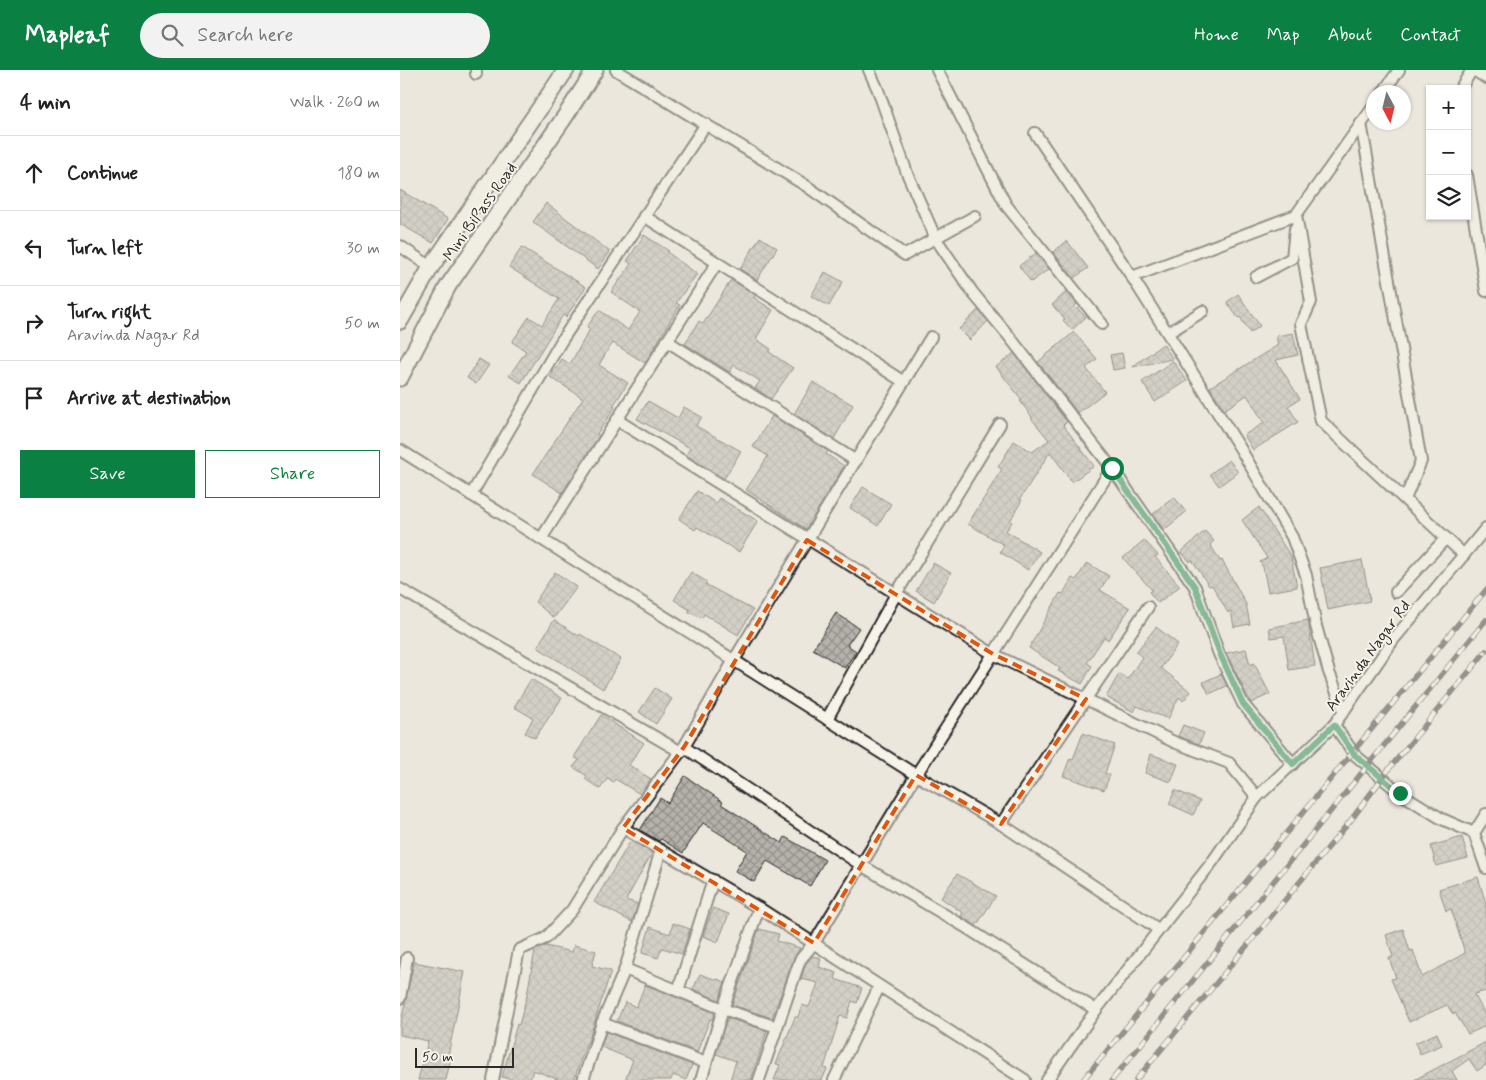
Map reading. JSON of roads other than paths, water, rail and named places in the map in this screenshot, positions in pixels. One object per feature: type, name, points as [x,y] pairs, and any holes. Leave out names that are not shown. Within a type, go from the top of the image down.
[{"type":"main road","points":[[400,321],[431,267],[566,70]]},
{"type":"main road","name":"Mini BiPass Road","points":[[400,378],[448,286],[595,70]]},
{"type":"street","points":[[616,70],[805,185],[905,255],[975,216]]},
{"type":"street","points":[[869,70],[878,90],[907,173],[936,239],[973,293],[1112,468],[1195,587],[1220,654],[1243,704],[1293,764]]},
{"type":"street","points":[[937,70],[1006,205],[1102,324]]},
{"type":"street","points":[[1388,85],[1399,70]]},
{"type":"street","points":[[1463,85],[1473,70],[1486,78]]},
{"type":"street","points":[[1256,277],[1292,258],[1296,215],[1366,116]]},
{"type":"street","points":[[1361,123],[1421,461],[1405,500]]},
{"type":"street","points":[[472,495],[562,340],[706,124]]},
{"type":"street","points":[[1035,133],[1168,333],[1240,448],[1292,537],[1306,575],[1316,626],[1329,672],[1344,711]]},
{"type":"street","points":[[1471,199],[1486,291]]},
{"type":"street","points":[[1132,277],[1296,215]]},
{"type":"street","points":[[1296,215],[1311,302],[1300,324],[1321,421],[1464,555]]},
{"type":"street","points":[[644,216],[904,382]]},
{"type":"street","points":[[400,246],[431,267]]},
{"type":"street","points":[[541,539],[718,263]]},
{"type":"street","points":[[1168,333],[1203,311]]},
{"type":"street","points":[[493,1080],[519,950],[546,938],[572,910],[623,828],[682,750],[734,660],[931,337]]},
{"type":"street","points":[[667,341],[856,461]]},
{"type":"street","points":[[617,420],[993,654],[1174,742],[1229,763],[1257,797]]},
{"type":"street","points":[[827,719],[896,594],[1000,424]]},
{"type":"street","points":[[400,450],[916,775],[1001,824],[1158,929]]},
{"type":"street","points":[[759,1080],[800,960],[814,942],[916,775],[1112,468]]},
{"type":"street","name":"Aravinda Nagar Rd","points":[[1474,832],[1442,819],[1400,793],[1355,755],[1334,725],[1394,639],[1486,528]]},
{"type":"street","points":[[1396,592],[1446,538]]},
{"type":"street","points":[[400,589],[682,750],[861,865],[967,928],[1096,1010]]},
{"type":"street","points":[[1001,824],[1148,607]]},
{"type":"street","points":[[1047,1080],[1096,1010],[1213,861],[1257,797],[1334,725]]},
{"type":"street","points":[[1486,814],[1474,832],[1486,868]]},
{"type":"street","points":[[623,828],[814,942],[879,987],[1025,1080]]},
{"type":"street","points":[[583,1080],[602,1023],[624,969],[661,850]]},
{"type":"street","points":[[678,991],[713,880]]},
{"type":"street","points":[[701,1080],[723,1009],[759,908]]},
{"type":"street","points":[[400,998],[407,958]]},
{"type":"street","points":[[624,969],[723,1009],[777,1027]]},
{"type":"street","points":[[834,1080],[879,987]]},
{"type":"street","points":[[602,1023],[706,1063]]},
{"type":"railway","points":[[1083,1080],[1486,590]]},
{"type":"railway","points":[[1112,1080],[1486,620]]},
{"type":"railway","points":[[1136,1080],[1351,820],[1389,769],[1486,651]]}]
